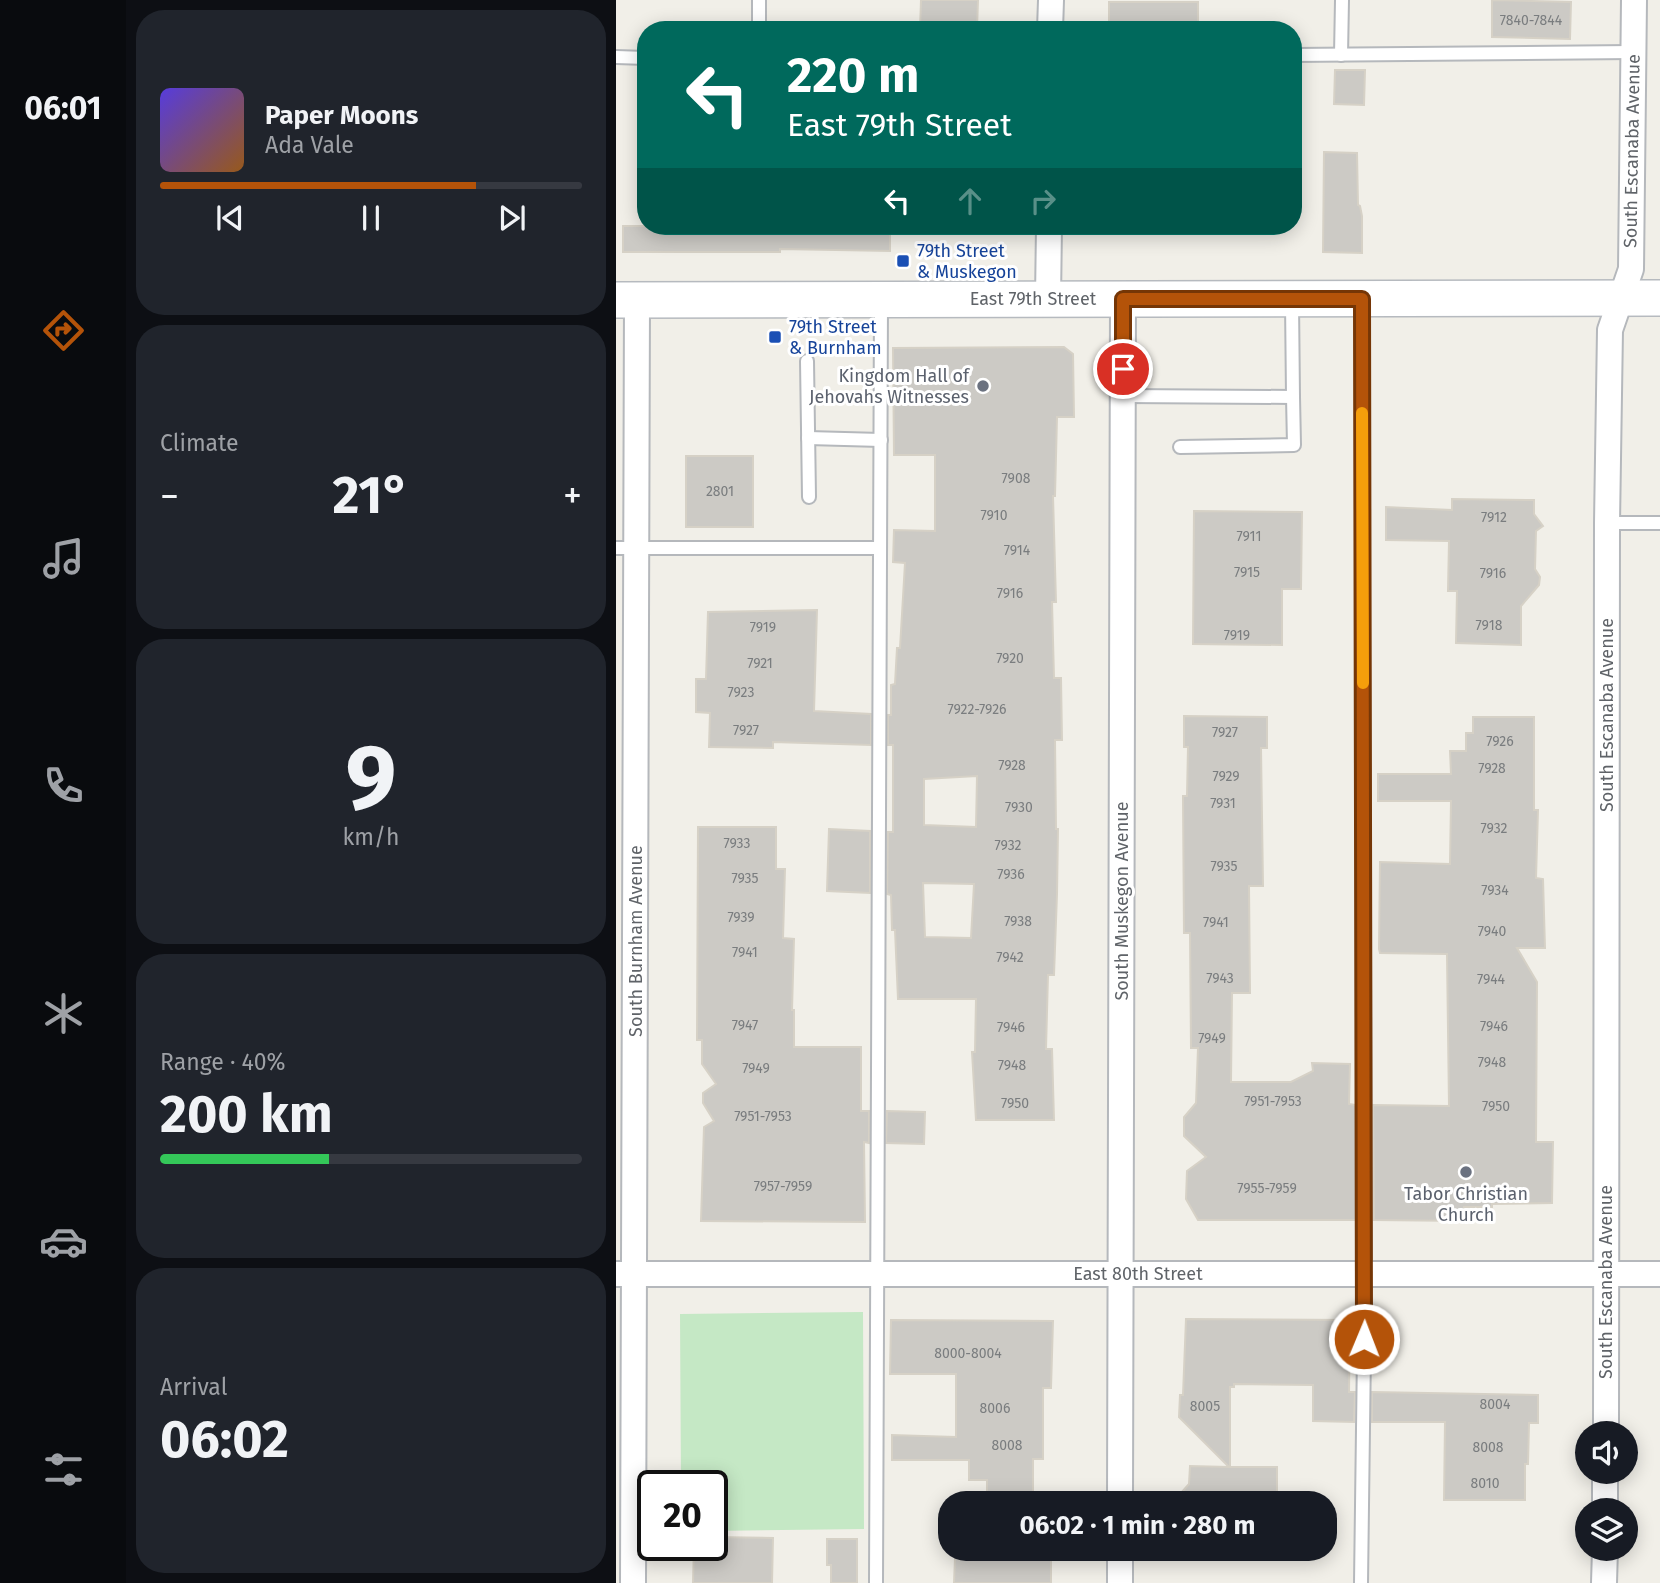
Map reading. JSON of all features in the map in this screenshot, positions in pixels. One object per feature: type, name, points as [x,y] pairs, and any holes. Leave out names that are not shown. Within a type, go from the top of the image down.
[{"type":"main road","name":"East 79th Street","points":[[627,300],[1660,298]]},
{"type":"street","points":[[1051,0],[1051,21]]},
{"type":"street","name":"South Escanaba Avenue","points":[[1605,1421],[1609,330],[1631,269],[1634,0]]},
{"type":"street","points":[[1048,299],[1049,235]]},
{"type":"street","name":"South Muskegon Avenue","points":[[1120,1491],[1123,299]]},
{"type":"street","name":"South Burnham Avenue","points":[[627,300],[625,1274],[633,1583]]},
{"type":"street","name":"East 80th Street","points":[[625,1274],[1660,1274]]},
{"type":"street","points":[[1120,1561],[1120,1583]]},
{"type":"street","points":[[1604,1583],[1605,1561]]},
{"type":"lane","points":[[759,0],[759,21]]},
{"type":"lane","points":[[1341,55],[1342,0]]},
{"type":"lane","points":[[1302,55],[1633,52]]},
{"type":"lane","points":[[616,57],[637,58]]},
{"type":"lane","points":[[876,1583],[881,299]]},
{"type":"lane","points":[[1180,447],[1294,445],[1292,299]]},
{"type":"lane","points":[[1362,299],[1365,1274],[1362,1583]]},
{"type":"lane","points":[[807,361],[809,497]]},
{"type":"lane","points":[[1123,396],[1293,397]]},
{"type":"lane","points":[[808,438],[881,440]]},
{"type":"lane","points":[[1607,523],[1660,523]]},
{"type":"lane","points":[[627,548],[880,548]]},
{"type":"green space","points":[[863,1312],[864,1529],[728,1531],[728,1470],[681,1470],[680,1314]]},
{"type":"building","points":[[921,0],[978,0],[977,21],[920,21]]},
{"type":"building","points":[[1492,0],[1571,2],[1570,39],[1492,37]]},
{"type":"building","points":[[1109,2],[1198,2],[1198,21],[1109,21]]},
{"type":"building","points":[[1335,70],[1365,70],[1364,105],[1334,104]]},
{"type":"building","points":[[1324,152],[1357,153],[1362,253],[1323,252]]},
{"type":"building","points":[[623,226],[637,226],[637,235],[890,235],[890,251],[780,249],[780,252],[623,252]]},
{"type":"building","points":[[1064,347],[1073,354],[1074,417],[1057,417],[1053,496],[1056,602],[1052,602],[1054,678],[1061,678],[1062,740],[1055,740],[1057,894],[1054,975],[1048,975],[1046,1049],[1052,1049],[1054,1120],[976,1120],[972,1052],[975,1052],[976,999],[898,999],[895,930],[892,930],[891,895],[887,894],[888,832],[893,832],[893,745],[888,745],[888,715],[891,715],[891,685],[895,684],[897,648],[900,648],[905,563],[893,562],[894,530],[935,531],[935,455],[894,455],[893,348]],"holes":[[[977,776],[976,827],[924,825],[924,779]],[[923,883],[974,884],[971,938],[925,937]]]},
{"type":"building","points":[[686,456],[753,456],[753,527],[686,527]]},
{"type":"building","points":[[1452,499],[1534,500],[1534,514],[1543,526],[1536,531],[1535,569],[1540,577],[1539,585],[1521,606],[1521,645],[1456,643],[1457,591],[1448,591],[1449,541],[1386,540],[1386,507],[1452,510]]},
{"type":"building","points":[[1194,511],[1302,512],[1301,589],[1282,589],[1282,645],[1193,644]]},
{"type":"building","points":[[817,610],[814,711],[871,714],[871,745],[773,742],[773,748],[709,747],[710,713],[696,712],[696,679],[706,679],[708,612]]},
{"type":"building","points":[[1184,716],[1267,717],[1267,748],[1261,748],[1263,886],[1249,886],[1250,993],[1232,993],[1231,1082],[1291,1082],[1313,1071],[1312,1063],[1350,1064],[1349,1104],[1356,1105],[1356,1220],[1198,1220],[1186,1199],[1187,1171],[1206,1157],[1184,1136],[1184,1117],[1196,1103],[1198,1048],[1191,1048],[1190,933],[1184,933],[1183,796],[1187,796],[1188,747],[1184,747]]},
{"type":"building","points":[[1473,717],[1534,717],[1534,810],[1538,810],[1536,878],[1543,879],[1545,948],[1517,948],[1537,982],[1536,1142],[1553,1142],[1552,1203],[1464,1207],[1465,1221],[1374,1220],[1373,1105],[1449,1106],[1447,954],[1380,953],[1379,949],[1380,862],[1450,864],[1451,801],[1378,801],[1378,774],[1451,774],[1450,751],[1466,751],[1466,733],[1473,733]]},
{"type":"building","points":[[698,827],[776,827],[776,869],[785,869],[783,938],[794,939],[794,1047],[861,1047],[861,1111],[869,1111],[869,1143],[864,1142],[865,1222],[701,1221],[704,1127],[714,1121],[703,1103],[703,1093],[716,1084],[702,1064],[702,1040],[697,1040]]},
{"type":"building","points":[[829,829],[870,831],[870,893],[827,891]]},
{"type":"building","points":[[887,1111],[925,1112],[924,1144],[886,1143]]},
{"type":"building","points":[[1186,1319],[1350,1320],[1349,1392],[1355,1392],[1354,1422],[1313,1421],[1313,1385],[1234,1384],[1234,1387],[1230,1387],[1230,1467],[1277,1467],[1277,1491],[1183,1491],[1189,1484],[1190,1466],[1229,1467],[1179,1417],[1180,1395],[1183,1395]]},
{"type":"building","points":[[891,1320],[1053,1321],[1051,1388],[1043,1388],[1043,1459],[1033,1459],[1033,1491],[987,1491],[987,1480],[969,1480],[969,1460],[892,1460],[892,1435],[956,1437],[956,1374],[890,1374]]},
{"type":"building","points":[[1372,1392],[1538,1395],[1538,1423],[1529,1423],[1525,1500],[1444,1500],[1445,1422],[1372,1422]]},
{"type":"building","points":[[728,1537],[773,1538],[772,1583],[693,1583],[694,1561],[728,1561]]},
{"type":"building","points":[[827,1539],[857,1539],[857,1583],[831,1583],[831,1565],[827,1565]]},
{"type":"building","points":[[955,1561],[1051,1561],[1051,1583],[954,1583]]},
{"type":"slow traffic","points":[[1362,413],[1363,683]]},
{"type":"place","name":"79th Street & Muskegon","points":[[903,261]]},
{"type":"place","name":"79th Street & Burnham","points":[[775,337]]},
{"type":"place","name":"Kingdom Hall of Jehovahs Witnesses","points":[[983,386]]},
{"type":"place","name":"Tabor Christian Church","points":[[1466,1172]]},
{"type":"route","points":[[1123,369],[1123,299],[1362,299],[1364,1339]]}]
